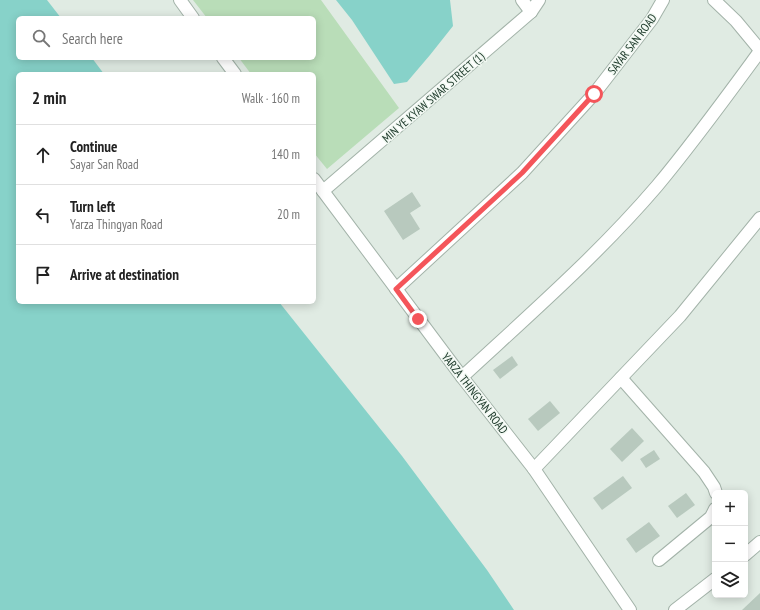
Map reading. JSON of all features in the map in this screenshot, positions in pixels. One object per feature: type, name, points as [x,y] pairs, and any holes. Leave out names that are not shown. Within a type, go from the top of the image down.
[{"type":"street","points":[[180,0],[192,16]]},
{"type":"street","points":[[522,0],[531,12]]},
{"type":"street","name":"MIN YE KYAW SWAR STREET (1)","points":[[323,191],[531,12],[539,0]]},
{"type":"street","name":"SAYAR SAN ROAD","points":[[396,289],[522,173],[594,94],[652,19],[663,0]]},
{"type":"street","points":[[462,377],[600,248],[652,191],[760,50],[736,21],[714,0]]},
{"type":"street","points":[[224,60],[234,72]]},
{"type":"street","name":"YARZA THINGYAN ROAD","points":[[316,182],[462,377],[534,468],[630,610]]},
{"type":"street","points":[[534,468],[680,316],[760,218]]},
{"type":"street","points":[[621,378],[704,472],[715,490]]},
{"type":"street","points":[[659,560],[712,515]]},
{"type":"street","points":[[748,552],[760,542]]},
{"type":"street","points":[[675,610],[712,581]]},
{"type":"green space","points":[[193,0],[321,0],[399,108],[327,169],[316,155],[316,72],[250,72],[240,60],[316,60],[316,16],[205,16]]},
{"type":"water","points":[[0,0],[47,0],[59,16],[16,16],[16,60],[94,60],[102,72],[16,72],[16,304],[281,304],[402,456],[487,570],[514,610],[0,610]]},
{"type":"water","points":[[336,0],[450,0],[453,26],[407,82],[394,84],[352,20]]},
{"type":"building","points":[[412,192],[421,206],[410,213],[420,229],[403,240],[384,211]]},
{"type":"building","points":[[512,356],[518,365],[500,379],[493,370]]},
{"type":"building","points":[[550,401],[560,413],[538,431],[528,419]]},
{"type":"building","points":[[632,428],[644,441],[622,462],[610,449]]},
{"type":"building","points":[[654,450],[660,459],[646,468],[640,459]]},
{"type":"building","points":[[623,476],[632,488],[602,510],[593,498]]},
{"type":"building","points":[[686,493],[695,505],[677,518],[668,506]]},
{"type":"building","points":[[649,522],[660,536],[636,553],[626,539]]},
{"type":"building","points":[[760,593],[760,610],[742,610]]},
{"type":"route","points":[[418,319],[396,289],[522,173],[594,94]]}]
